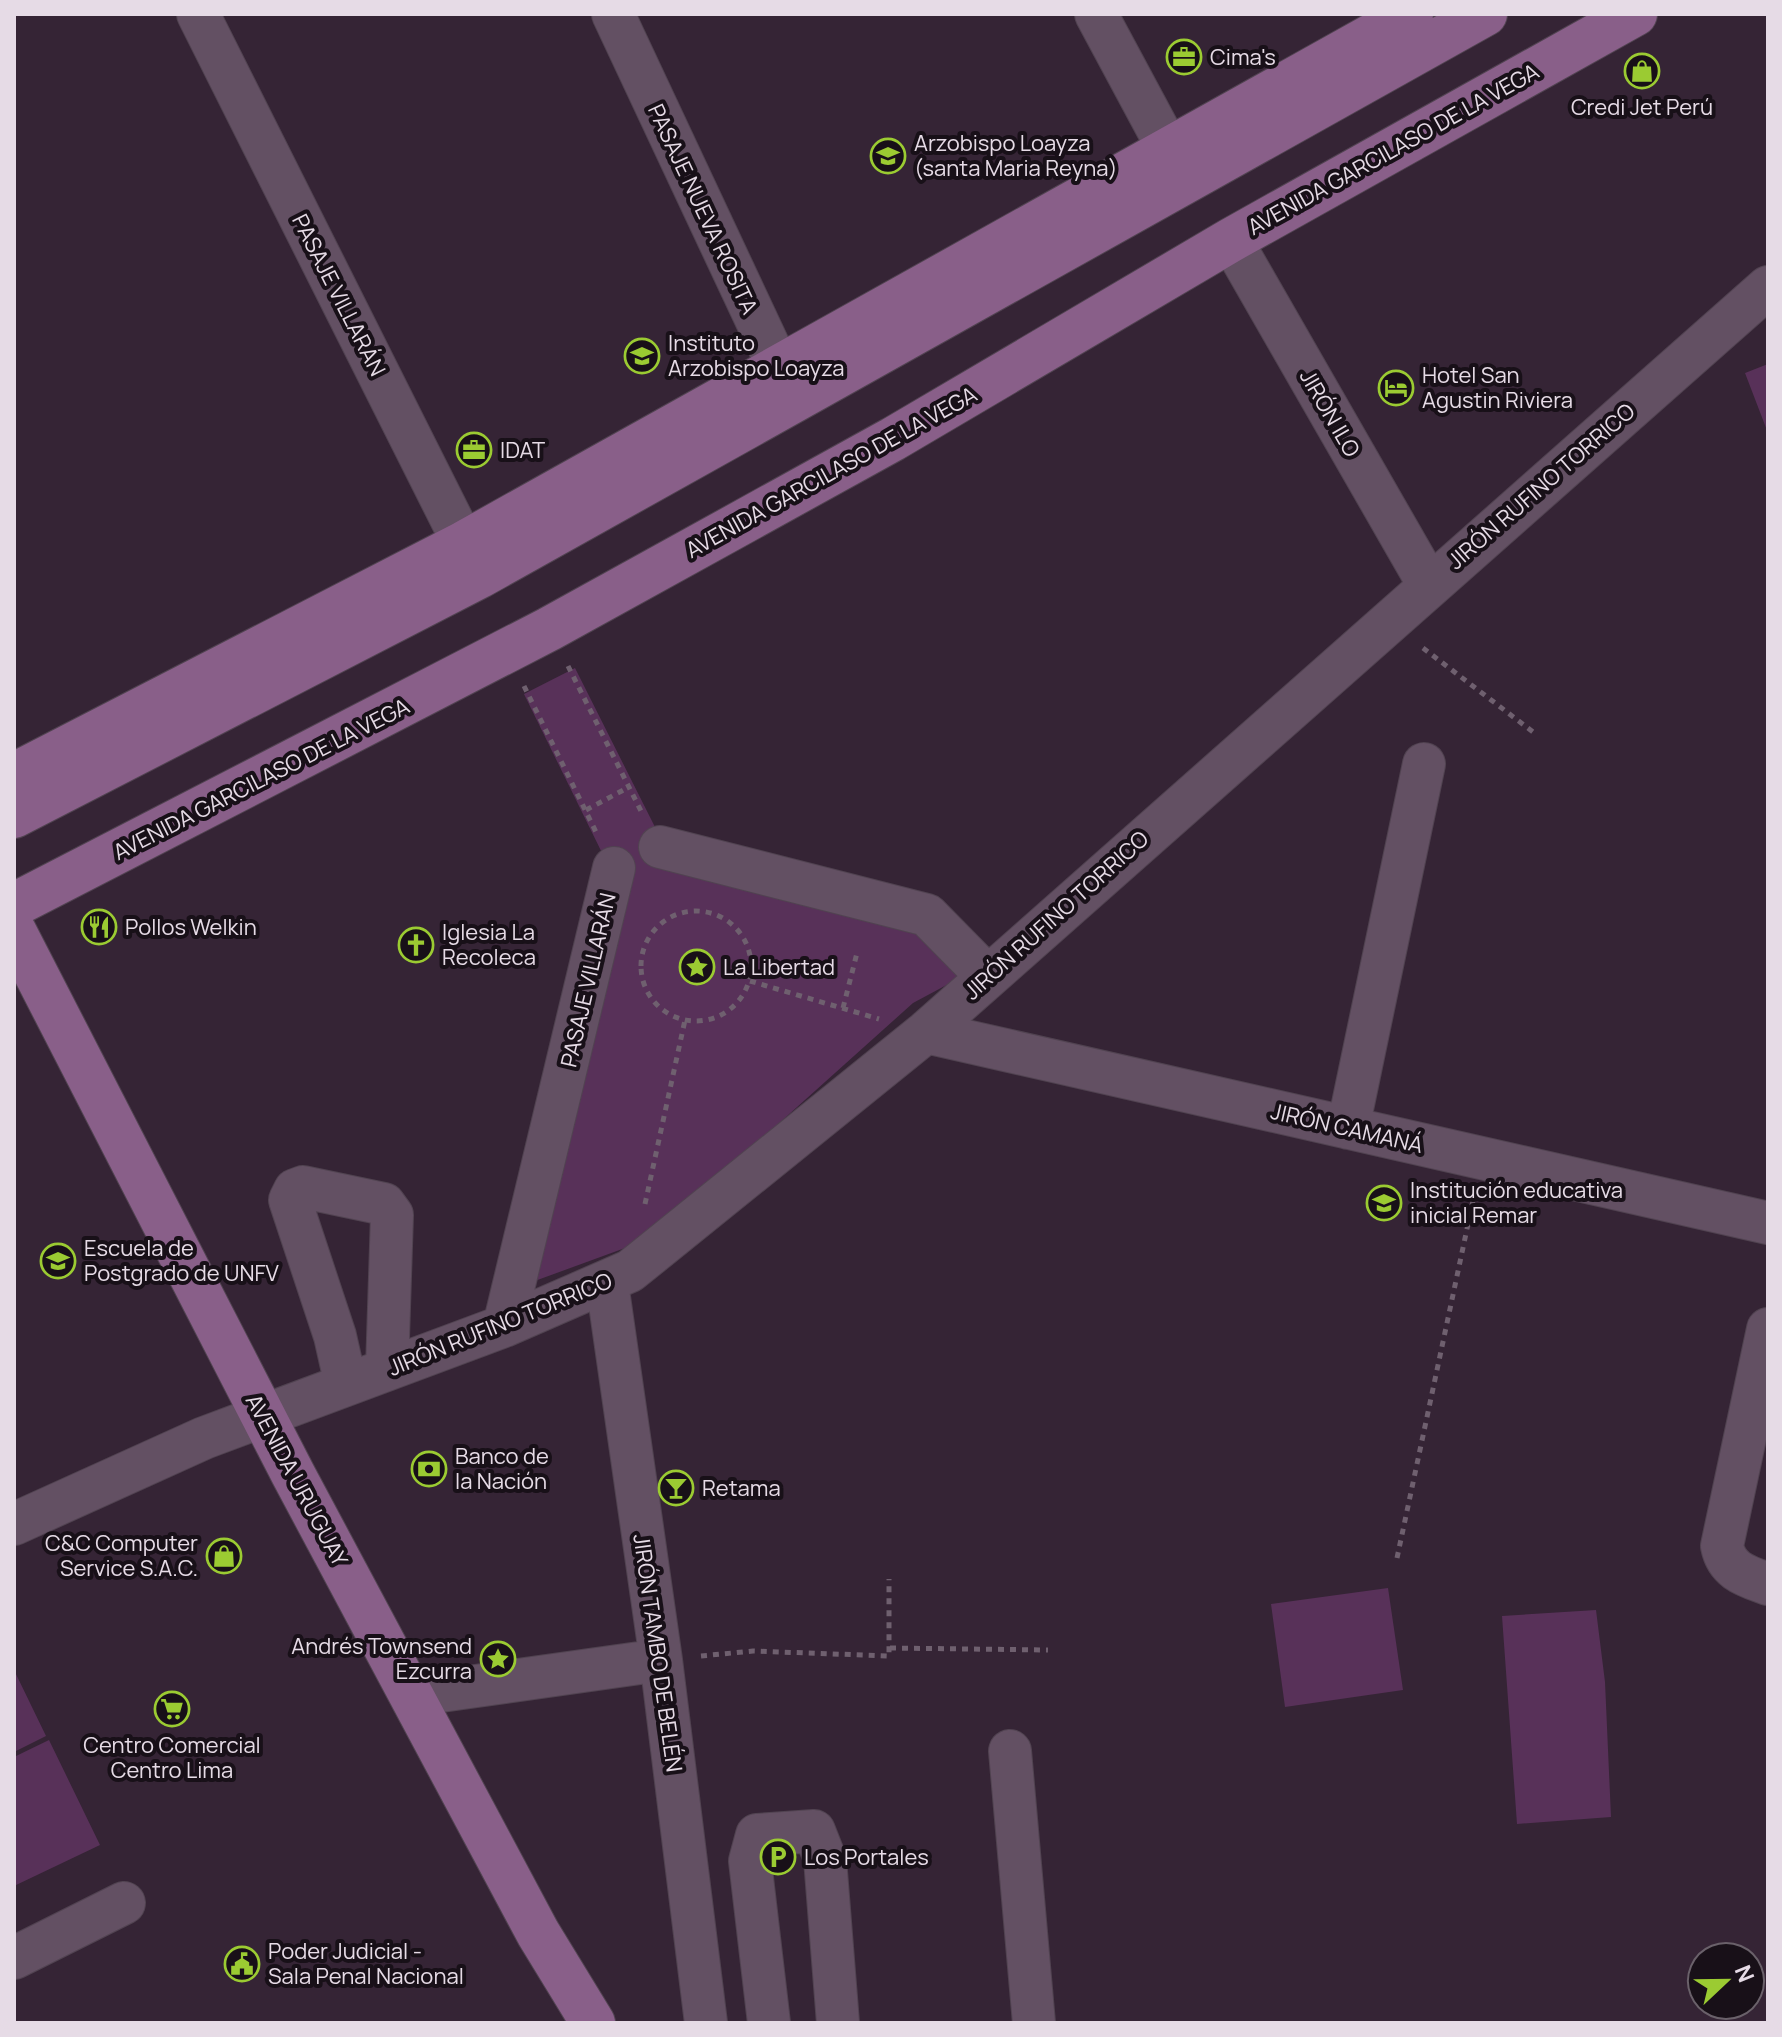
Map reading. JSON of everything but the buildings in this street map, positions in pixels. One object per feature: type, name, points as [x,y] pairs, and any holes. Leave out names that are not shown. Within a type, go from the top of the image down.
[{"type":"main road","points":[[14,816],[1177,165],[1411,14]]},
{"type":"main road","points":[[1177,165],[1485,14]]},
{"type":"main road","name":"AVENIDA GARCILASO DE LA VEGA","points":[[14,905],[549,629],[893,439],[1231,240],[1635,14]]},
{"type":"main road","points":[[14,775],[472,559]]},
{"type":"main road","name":"AVENIDA URUGUAY","points":[[14,931],[262,1415],[538,1933],[593,2023]]},
{"type":"street","name":"PASAJE VILLARÁN","points":[[198,14],[472,559]]},
{"type":"street","name":"PASAJE NUEVA ROSITA","points":[[613,14],[786,386]]},
{"type":"street","points":[[1096,14],[1177,165]]},
{"type":"street","name":"JIRÓN ILO","points":[[1231,240],[1429,585]]},
{"type":"street","name":"JIRÓN RUFINO TORRICO","points":[[14,1524],[262,1415],[504,1326],[618,1277],[926,1032],[1768,287]]},
{"type":"street","points":[[1348,1128],[1424,764]]},
{"type":"street","points":[[660,847],[927,915],[987,976]]},
{"type":"street","name":"PASAJE VILLARÁN","points":[[504,1326],[614,868]]},
{"type":"street","name":"JIRÓN CAMANÁ","points":[[926,1032],[1768,1223]]},
{"type":"street","points":[[346,1385],[335,1336],[290,1200],[295,1190],[303,1187],[384,1204],[392,1215],[387,1369]]},
{"type":"street","name":"JIRÓN TAMBO DE BELÉN","points":[[618,1277],[706,2023]]},
{"type":"street","points":[[1768,1329],[1722,1546],[1725,1562],[1768,1584]]},
{"type":"street","points":[[412,1695],[661,1660]]},
{"type":"street","points":[[1010,1751],[1034,2023]]},
{"type":"street","points":[[769,2023],[750,1861],[757,1835],[814,1831],[825,1859],[838,2023]]},
{"type":"street","points":[[14,1958],[124,1903]]},
{"type":"path","points":[[1386,622],[1537,735]]},
{"type":"path","points":[[549,629],[660,847]]},
{"type":"path","name":"PASAJE VILLARÁN","points":[[507,652],[614,868]]},
{"type":"path","points":[[586,810],[629,787]]},
{"type":"path","points":[[697,911],[730,922],[748,948],[750,981],[737,1002],[717,1017],[701,1022],[685,1020],[661,1008],[644,986],[641,968],[643,950],[651,934],[663,921],[680,913],[697,911]]},
{"type":"path","points":[[843,1008],[857,953]]},
{"type":"path","points":[[750,981],[926,1032]]},
{"type":"path","points":[[618,1277],[685,1020]]},
{"type":"path","points":[[1397,1558],[1482,1158]]},
{"type":"path","points":[[661,1660],[753,1651],[889,1656],[889,1579]]},
{"type":"path","points":[[890,1648],[1048,1650]]},
{"type":"shaded area","points":[[1768,364],[1768,433],[1745,373]]},
{"type":"shaded area","points":[[575,668],[660,837],[925,904],[982,966],[913,1003],[669,1222],[625,1248],[502,1293],[607,863],[524,694]]},
{"type":"shaded area","points":[[1388,1588],[1403,1690],[1285,1707],[1271,1604]]},
{"type":"shaded area","points":[[1596,1610],[1605,1682],[1611,1817],[1517,1824],[1502,1616]]},
{"type":"shaded area","points":[[14,1670],[46,1736],[14,1752]]},
{"type":"shaded area","points":[[49,1740],[100,1845],[14,1886],[14,1757]]},
{"type":"place","name":"Cima's","points":[[1184,57]]},
{"type":"place","name":"Credi Jet Perú","points":[[1642,71]]},
{"type":"place","name":"Arzobispo Loayza (santa Maria Reyna)","points":[[888,156]]},
{"type":"place","name":"Instituto Arzobispo Loayza","points":[[642,356]]},
{"type":"place","name":"Hotel San Agustin Riviera","points":[[1396,388]]},
{"type":"place","name":"IDAT","points":[[474,450]]},
{"type":"place","name":"Pollos Welkin","points":[[99,927]]},
{"type":"place","name":"Iglesia La Recoleca","points":[[416,945]]},
{"type":"place","name":"La Libertad","points":[[697,967]]},
{"type":"place","name":"Institución educativa inicial Remar","points":[[1384,1203]]},
{"type":"place","name":"Escuela de Postgrado de UNFV","points":[[58,1261]]},
{"type":"place","name":"Banco de la Nación","points":[[429,1469]]},
{"type":"place","name":"Retama","points":[[676,1488]]},
{"type":"place","name":"C&C Computer Service S.A.C.","points":[[224,1556]]},
{"type":"place","name":"Andrés Townsend Ezcurra","points":[[498,1659]]},
{"type":"place","name":"Centro Comercial Centro Lima","points":[[172,1709]]},
{"type":"place","name":"Los Portales","points":[[778,1857]]},
{"type":"place","name":"Poder Judicial - Sala Penal Nacional","points":[[242,1964]]}]
